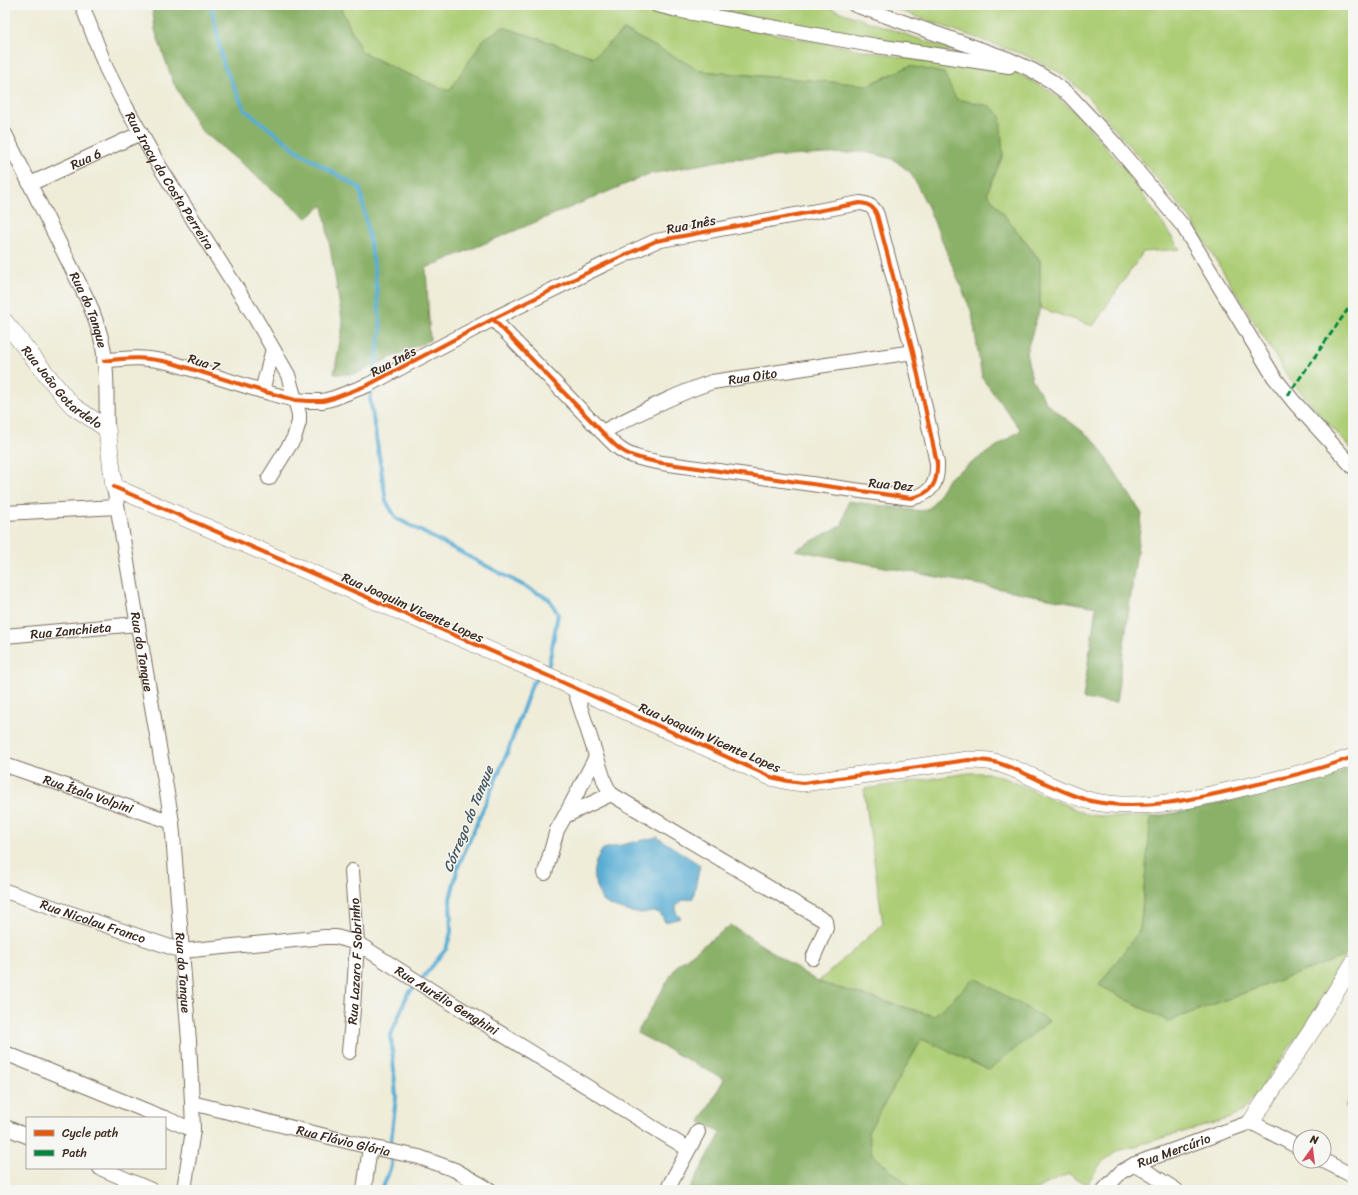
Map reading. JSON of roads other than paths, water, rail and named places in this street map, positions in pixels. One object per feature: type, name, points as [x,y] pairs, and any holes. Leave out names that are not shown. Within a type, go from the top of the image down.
[{"type":"street","name":"Rua Iracy da Costa Perreira","points":[[82,5],[106,68],[158,164],[286,368],[299,414],[299,422],[297,431],[269,478]]},
{"type":"street","points":[[657,5],[682,11],[877,46],[1032,70]]},
{"type":"street","points":[[855,5],[1008,59],[1032,70],[1069,95],[1113,142],[1183,226],[1274,377],[1291,399],[1353,467]]},
{"type":"street","name":"Rua 6","points":[[30,184],[141,133]]},
{"type":"street","name":"Rua do Tanque","points":[[5,134],[89,303],[102,342],[107,429],[114,487],[172,822],[189,1041],[193,1130],[184,1190]]},
{"type":"street","name":"Rua Inês","points":[[295,400],[323,401],[350,393],[382,378],[493,319],[656,241],[860,203]]},
{"type":"street","name":"Rua Dez","points":[[602,432],[621,450],[645,460],[911,498],[921,496],[932,486],[937,473],[913,352],[877,215],[872,206],[860,203]]},
{"type":"street","points":[[493,319],[602,432]]},
{"type":"street","name":"Rua João Gotardelo","points":[[5,322],[73,406],[107,429]]},
{"type":"street","points":[[262,391],[273,349]]},
{"type":"street","name":"Rua Oito","points":[[602,432],[693,388],[712,382],[913,352]]},
{"type":"street","name":"Rua 7","points":[[104,361],[140,357],[154,359],[295,400]]},
{"type":"street","name":"Rua Joaquim Vicente Lopes","points":[[114,487],[553,678],[771,777],[788,782],[803,783],[968,760],[983,760],[998,763],[1072,795],[1090,800],[1119,805],[1146,804],[1212,795],[1287,778],[1353,757]]},
{"type":"street","points":[[5,513],[117,507]]},
{"type":"street","name":"Rua Zanchieta","points":[[5,636],[137,624]]},
{"type":"street","points":[[574,688],[605,783],[611,794],[825,921],[826,928],[813,958]]},
{"type":"street","points":[[545,873],[557,830],[596,757]]},
{"type":"street","name":"Rua Ítala Volpini","points":[[5,765],[172,822]]},
{"type":"street","points":[[565,816],[611,794]]},
{"type":"street","name":"Rua Lazaro F Sobrinho","points":[[349,1052],[357,943],[352,871]]},
{"type":"street","name":"Rua Nicolau Franco","points":[[5,891],[182,951]]},
{"type":"street","name":"Rua Aurélio Genghini","points":[[182,951],[325,937],[336,937],[357,943],[688,1149]]},
{"type":"street","points":[[1292,1144],[1251,1122],[1314,1027],[1353,964]]},
{"type":"street","points":[[5,1054],[162,1117]]},
{"type":"street","name":"Rua Flávio Glória","points":[[192,1103],[371,1147],[419,1157],[456,1170],[490,1190]]},
{"type":"street","points":[[166,1118],[193,1130]]},
{"type":"street","name":"Rua Mercúrio","points":[[1104,1190],[1121,1172],[1135,1164],[1251,1122]]},
{"type":"street","points":[[5,1127],[26,1136]]},
{"type":"street","points":[[667,1190],[698,1132]]},
{"type":"street","points":[[364,1190],[371,1147]]},
{"type":"street","points":[[1135,1164],[1176,1190]]},
{"type":"street","points":[[1332,1165],[1353,1176]]},
{"type":"street","points":[[102,1169],[150,1190]]},
{"type":"water","points":[[657,837],[700,865],[693,898],[683,900],[676,906],[676,913],[681,918],[665,922],[660,913],[631,912],[606,903],[601,898],[594,880],[596,861],[603,849]]},
{"type":"waterway","points":[[211,5],[224,66],[245,110],[302,154],[360,188],[374,265],[381,330],[373,379]]},
{"type":"waterway","points":[[371,388],[370,398],[386,501],[396,518],[549,599],[558,614],[549,664],[544,670]]},
{"type":"waterway","name":"Córrego do Tanque","points":[[421,980],[446,949],[451,932],[450,899],[458,867],[508,751],[532,684],[539,676]]},
{"type":"waterway","name":"Córrego do Tanque","points":[[382,1190],[391,1166],[391,1141],[396,1097],[391,1035],[407,995],[416,985]]}]
